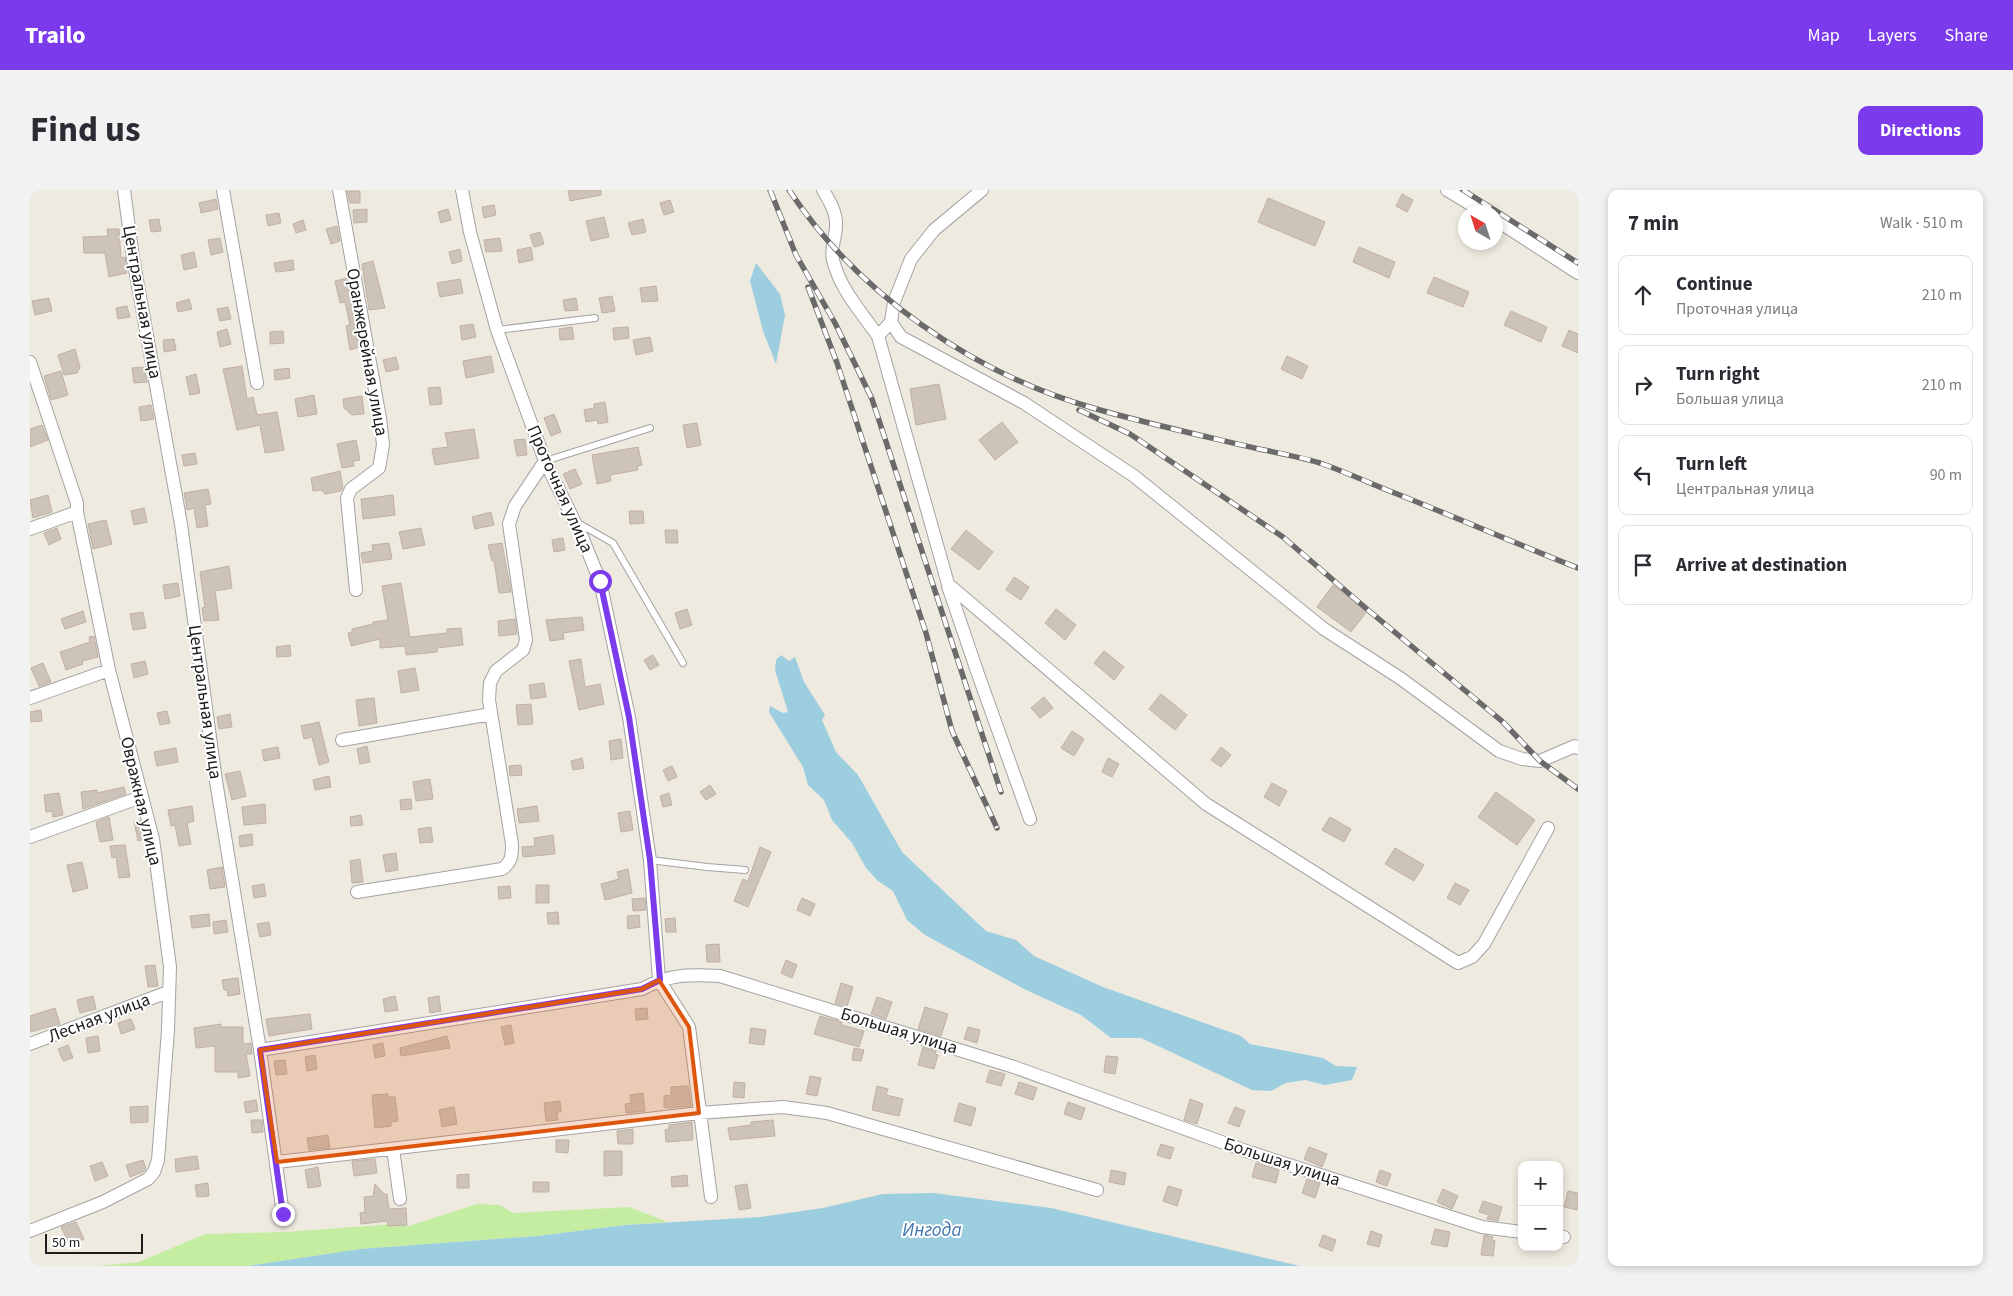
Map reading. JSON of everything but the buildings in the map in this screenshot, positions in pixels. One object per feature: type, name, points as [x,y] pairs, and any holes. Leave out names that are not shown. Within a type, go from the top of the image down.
[{"type":"street","name":"Центральная улица","points":[[124,190],[133,258],[181,524],[216,781],[260,1050],[283,1214]]},
{"type":"street","points":[[223,190],[257,383]]},
{"type":"street","name":"Оранжерейная улица","points":[[339,190],[380,418],[382,445],[379,468],[351,489],[347,498],[356,590]]},
{"type":"street","name":"Проточная улица","points":[[462,190],[470,232],[498,330],[545,461],[575,521],[600,581],[629,717],[650,860],[660,980],[688,1027],[711,1197]]},
{"type":"street","points":[[823,190],[834,211],[836,226],[831,250],[837,274],[848,294],[878,336],[948,584],[1030,819]]},
{"type":"street","points":[[878,336],[891,322],[894,302],[911,259],[934,230],[982,190]]},
{"type":"street","points":[[1448,190],[1472,205]]},
{"type":"street","points":[[1503,225],[1578,273]]},
{"type":"street","points":[[891,322],[901,337],[1024,403],[1134,476],[1324,629],[1400,678],[1499,751],[1522,759],[1540,761],[1575,746],[1578,748]]},
{"type":"street","name":"Овражная улица","points":[[30,362],[77,503],[77,512],[109,670],[153,839],[170,967],[158,1160],[154,1172],[148,1179],[103,1202],[30,1231]]},
{"type":"street","points":[[357,892],[502,869],[512,857],[512,844],[489,700],[490,683],[496,671],[523,650],[526,640],[510,524],[515,506],[545,461]]},
{"type":"street","points":[[30,529],[77,512]]},
{"type":"street","points":[[948,584],[1206,804],[1458,963],[1472,957],[1484,944],[1548,828]]},
{"type":"street","points":[[30,698],[109,670]]},
{"type":"street","points":[[342,740],[491,714]]},
{"type":"street","points":[[30,837],[141,797]]},
{"type":"street","name":"Большая улица","points":[[260,1050],[642,989],[660,980],[691,974],[720,976],[1014,1067],[1249,1152],[1482,1228],[1518,1232]]},
{"type":"street","name":"Лесная улица","points":[[30,1044],[168,992]]},
{"type":"street","points":[[277,1162],[699,1113],[783,1107],[827,1113],[1097,1190]]},
{"type":"street","points":[[393,1149],[400,1199]]},
{"type":"lane","points":[[498,330],[595,318]]},
{"type":"lane","points":[[545,461],[650,428]]},
{"type":"lane","points":[[575,521],[613,543],[684,663]]},
{"type":"lane","points":[[650,860],[745,870]]},
{"type":"highlighted area","points":[[659,980],[689,1027],[699,1113],[277,1162],[260,1050],[642,989]]},
{"type":"green space","points":[[477,1204],[500,1205],[513,1213],[629,1207],[668,1222],[625,1225],[537,1236],[360,1249],[247,1266],[99,1266],[139,1262],[205,1234],[286,1232],[394,1224],[409,1226]]},
{"type":"water","points":[[756,263],[780,294],[785,315],[776,364],[763,331],[750,281]]},
{"type":"water","points":[[781,655],[789,661],[795,657],[804,682],[825,715],[822,720],[836,752],[858,775],[902,852],[986,931],[1016,940],[1034,956],[1103,987],[1241,1036],[1250,1044],[1323,1058],[1336,1066],[1357,1067],[1352,1080],[1325,1085],[1305,1080],[1286,1083],[1271,1091],[1252,1090],[1141,1038],[1111,1038],[1081,1015],[1024,989],[925,935],[907,920],[893,891],[878,881],[866,868],[852,843],[832,820],[824,800],[808,785],[803,767],[769,712],[770,706],[783,713],[788,712],[775,670],[776,660]]},
{"type":"water","name":"Ингода","points":[[933,1193],[1051,1208],[1300,1266],[247,1266],[360,1249],[537,1236],[625,1225],[761,1217],[823,1208],[883,1194]]},
{"type":"railway","points":[[770,190],[796,255],[835,323],[872,399],[1001,792]]},
{"type":"railway","points":[[789,190],[817,228],[849,263],[884,296],[922,325],[963,352],[1005,374],[1049,393],[1093,408],[1176,430],[1320,463],[1578,568]]},
{"type":"railway","points":[[1463,190],[1578,263]]},
{"type":"railway","points":[[808,287],[837,363],[926,633],[952,731],[997,828]]},
{"type":"railway","points":[[1079,410],[1130,434],[1283,537],[1503,722],[1540,761],[1578,789]]},
{"type":"route","points":[[283,1214],[260,1050],[642,989],[660,980],[650,860],[629,717],[600,581]]}]
